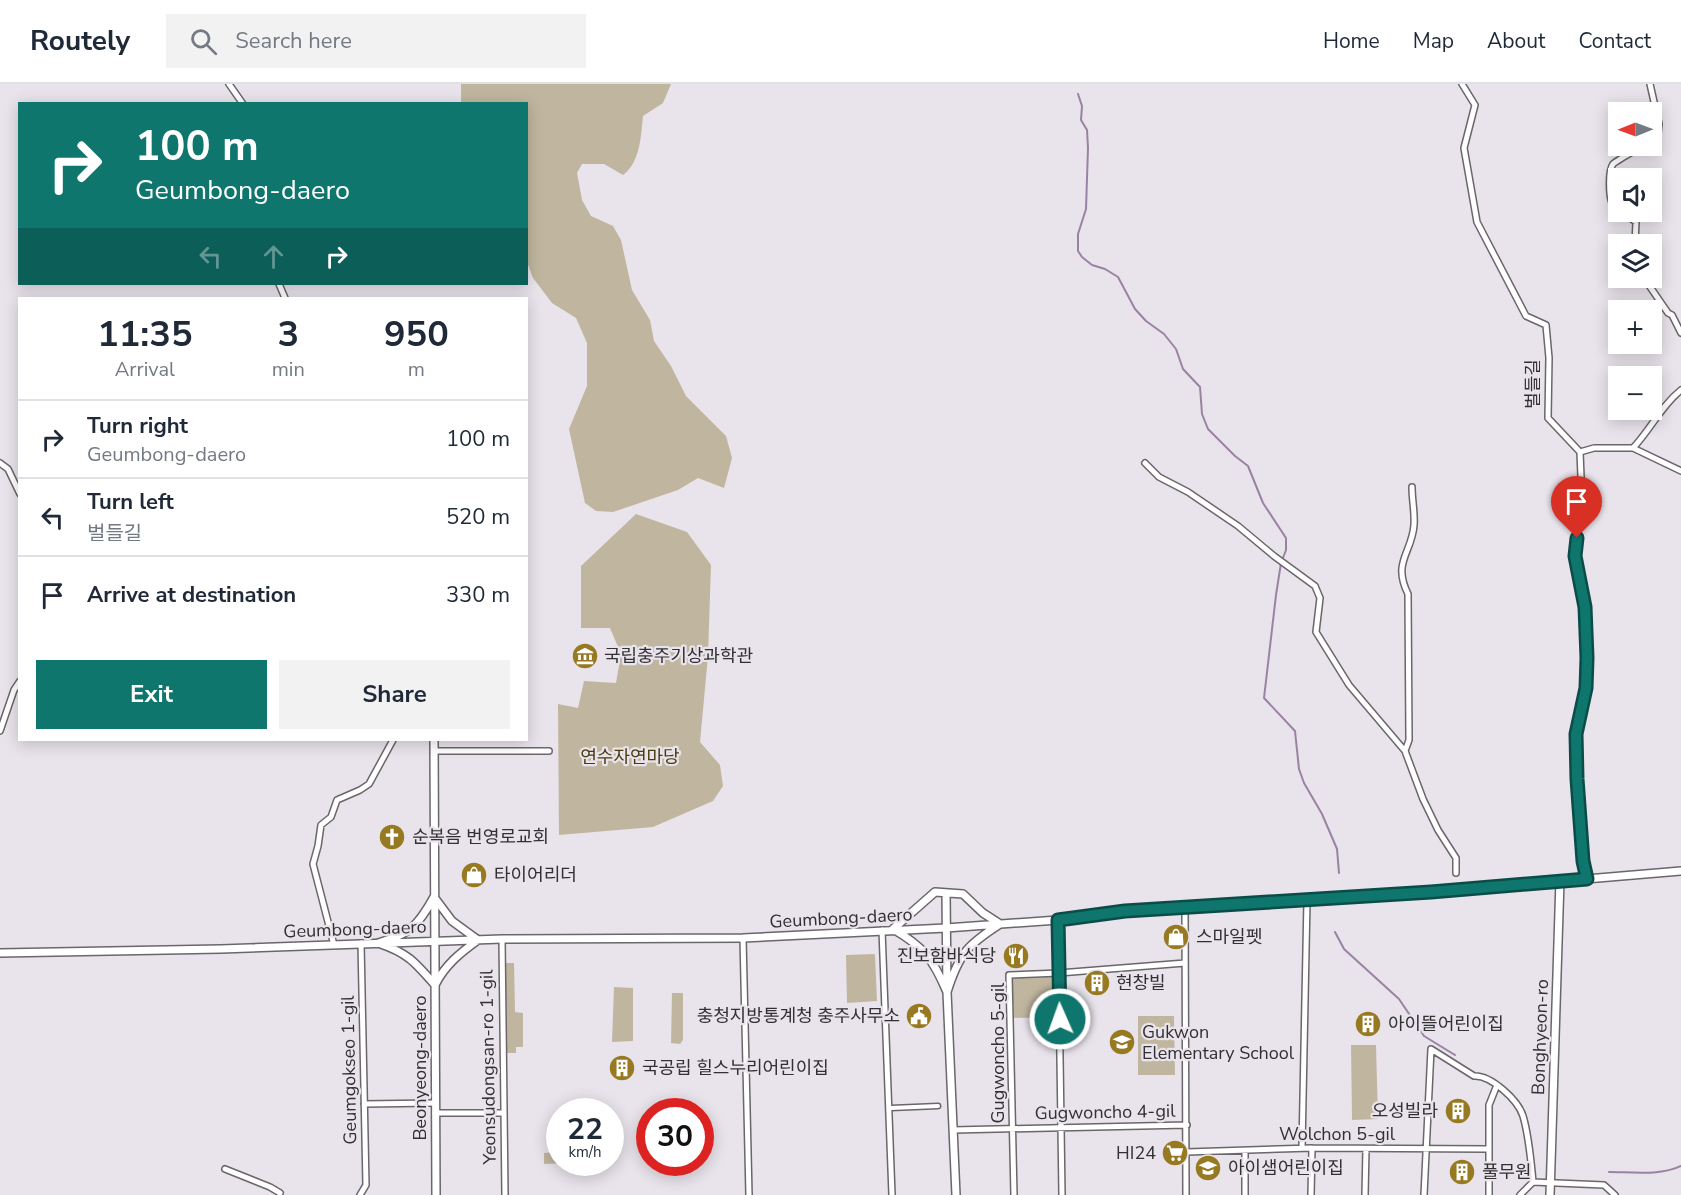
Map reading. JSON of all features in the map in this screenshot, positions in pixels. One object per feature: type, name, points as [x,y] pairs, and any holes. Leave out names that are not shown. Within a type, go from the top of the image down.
[{"type":"street","points":[[230,84],[242,102]]},
{"type":"street","name":"벌들길","points":[[1462,84],[1474,105],[1464,148],[1477,222],[1526,316],[1546,325],[1549,358],[1548,418],[1580,452]]},
{"type":"street","points":[[1650,84],[1654,102]]},
{"type":"street","points":[[1612,168],[1626,156]]},
{"type":"street","points":[[1651,288],[1668,313],[1672,315],[1681,333]]},
{"type":"street","points":[[1633,448],[1647,434],[1668,401],[1681,390]]},
{"type":"street","points":[[1587,879],[1583,861],[1576,734],[1586,688],[1587,658],[1585,607],[1575,556],[1582,502],[1580,452],[1594,448],[1633,448],[1681,471]]},
{"type":"street","points":[[1145,463],[1159,477],[1188,492],[1238,526],[1315,586],[1320,598],[1316,632],[1349,686],[1405,751],[1423,799],[1438,830],[1456,858],[1456,873]]},
{"type":"street","points":[[0,464],[8,469],[18,490]]},
{"type":"street","points":[[1405,751],[1409,740],[1408,594],[1403,583],[1402,571],[1404,556],[1414,527],[1412,487]]},
{"type":"street","points":[[0,731],[18,684]]},
{"type":"street","points":[[334,945],[313,864],[321,825],[332,817],[337,800],[369,784],[392,741]]},
{"type":"street","name":"Beonyeong-daero","points":[[434,741],[436,1195]]},
{"type":"street","points":[[434,751],[549,752]]},
{"type":"street","name":"Geumbong-daero","points":[[0,953],[221,949],[502,939],[743,938],[1058,920],[1125,911],[1306,900],[1681,871]]},
{"type":"street","name":"Bonghyeon-ro","points":[[1550,1195],[1560,880]]},
{"type":"street","points":[[935,892],[963,894],[983,913],[1000,924],[968,947],[953,974],[947,992],[932,959],[915,943],[893,929],[935,892]]},
{"type":"street","points":[[946,893],[947,992],[956,1195]]},
{"type":"street","points":[[434,897],[452,921],[478,940],[442,971],[435,985],[415,962],[400,950],[378,943],[401,936],[415,927],[434,897]]},
{"type":"street","points":[[1302,1148],[1306,900]]},
{"type":"street","points":[[1185,907],[1186,1195]]},
{"type":"street","points":[[1058,920],[1062,1195]]},
{"type":"street","points":[[882,930],[892,1195]]},
{"type":"street","points":[[743,938],[749,1195]]},
{"type":"street","name":"Yeonsudongsan-ro 1-gil","points":[[502,939],[505,1195]]},
{"type":"street","name":"Geumgokseo 1-gil","points":[[360,1195],[366,1185],[361,943]]},
{"type":"street","name":"Gugwoncho 5-gil","points":[[1014,1195],[1009,975],[1185,963]]},
{"type":"street","points":[[1424,1195],[1431,1049],[1474,1076],[1479,1076],[1497,1085],[1508,1093],[1523,1114],[1533,1182]]},
{"type":"street","points":[[1488,1195],[1489,1105],[1497,1085]]},
{"type":"street","points":[[364,1104],[435,1103]]},
{"type":"street","points":[[891,1108],[938,1106]]},
{"type":"street","points":[[435,1113],[504,1113]]},
{"type":"street","name":"Gugwoncho 4-gil","points":[[953,1130],[1187,1125]]},
{"type":"street","name":"Wolchon 5-gil","points":[[1187,1152],[1302,1148],[1488,1149]]},
{"type":"street","points":[[1311,1148],[1311,1195]]},
{"type":"street","points":[[1365,1195],[1366,1149]]},
{"type":"street","points":[[1245,1151],[1245,1195]]},
{"type":"street","points":[[225,1169],[280,1193]]},
{"type":"street","points":[[1533,1182],[1604,1185],[1615,1195]]},
{"type":"street","points":[[1520,1195],[1533,1182]]},
{"type":"green space","points":[[461,84],[671,84],[663,103],[643,116],[639,148],[629,170],[623,175],[604,164],[582,164],[577,173],[582,200],[591,216],[613,226],[621,240],[632,290],[650,320],[654,341],[671,366],[686,396],[726,436],[732,458],[724,488],[698,478],[678,490],[613,512],[596,511],[585,503],[569,429],[587,386],[587,343],[576,318],[552,303],[533,278],[528,265],[528,102],[461,102]]},
{"type":"green space","name":"연수자연마당","points":[[636,514],[687,532],[711,565],[708,656],[700,742],[720,765],[723,786],[713,801],[653,827],[559,835],[558,704],[578,708],[584,681],[616,683],[621,654],[610,628],[581,628],[581,566]]},
{"type":"green space","points":[[874,954],[877,1001],[847,1003],[846,955]]},
{"type":"green space","points":[[505,963],[514,963],[515,1012],[523,1013],[523,1047],[516,1047],[516,1053],[507,1053]]},
{"type":"green space","points":[[1055,976],[1058,979],[1059,1017],[1012,1018],[1011,979]]},
{"type":"green space","points":[[614,987],[633,988],[633,1041],[612,1042]]},
{"type":"green space","points":[[672,993],[683,993],[683,1040],[680,1044],[671,1043]]},
{"type":"green space","points":[[1138,1016],[1174,1016],[1175,1075],[1138,1075]]},
{"type":"green space","points":[[1351,1045],[1376,1045],[1378,1119],[1352,1120]]},
{"type":"waterway","points":[[1078,94],[1082,106],[1081,120],[1087,130],[1088,148],[1086,209],[1078,234],[1078,251],[1092,265],[1105,269],[1118,277],[1135,309],[1146,321],[1164,334],[1176,349],[1183,369],[1200,387],[1202,414],[1208,429],[1248,466],[1263,503],[1286,538],[1286,550],[1281,563],[1276,595],[1264,698],[1295,731],[1299,769],[1337,849],[1339,873]]},
{"type":"waterway","points":[[1335,932],[1344,949],[1399,999],[1424,1036],[1455,1055]]},
{"type":"waterway","points":[[1609,1172],[1655,1172],[1681,1166]]},
{"type":"place","name":"국립충주기상과학관","points":[[585,656]]},
{"type":"place","name":"순복음 번영로교회","points":[[392,837]]},
{"type":"place","name":"타이어리더","points":[[474,875]]},
{"type":"place","name":"스마일펫","points":[[1176,937]]},
{"type":"place","name":"진보함바식당","points":[[1016,956]]},
{"type":"place","name":"현창빌","points":[[1097,983]]},
{"type":"place","name":"충청지방통계청 충주사무소","points":[[919,1016]]},
{"type":"place","name":"아이뜰어린이집","points":[[1368,1024]]},
{"type":"place","name":"Gukwon Elementary School","points":[[1122,1042]]},
{"type":"place","name":"국공립 힐스누리어린이집","points":[[622,1068]]},
{"type":"place","name":"오성빌라","points":[[1458,1111]]},
{"type":"place","name":"HI24","points":[[1175,1153]]},
{"type":"place","name":"아이샘어린이집","points":[[1208,1168]]},
{"type":"place","name":"풀무원","points":[[1462,1172]]},
{"type":"route","points":[[1060,1019],[1058,920],[1125,911],[1431,892],[1587,879],[1583,861],[1577,779],[1576,734],[1586,688],[1587,658],[1585,607],[1575,556],[1577,538]]}]
